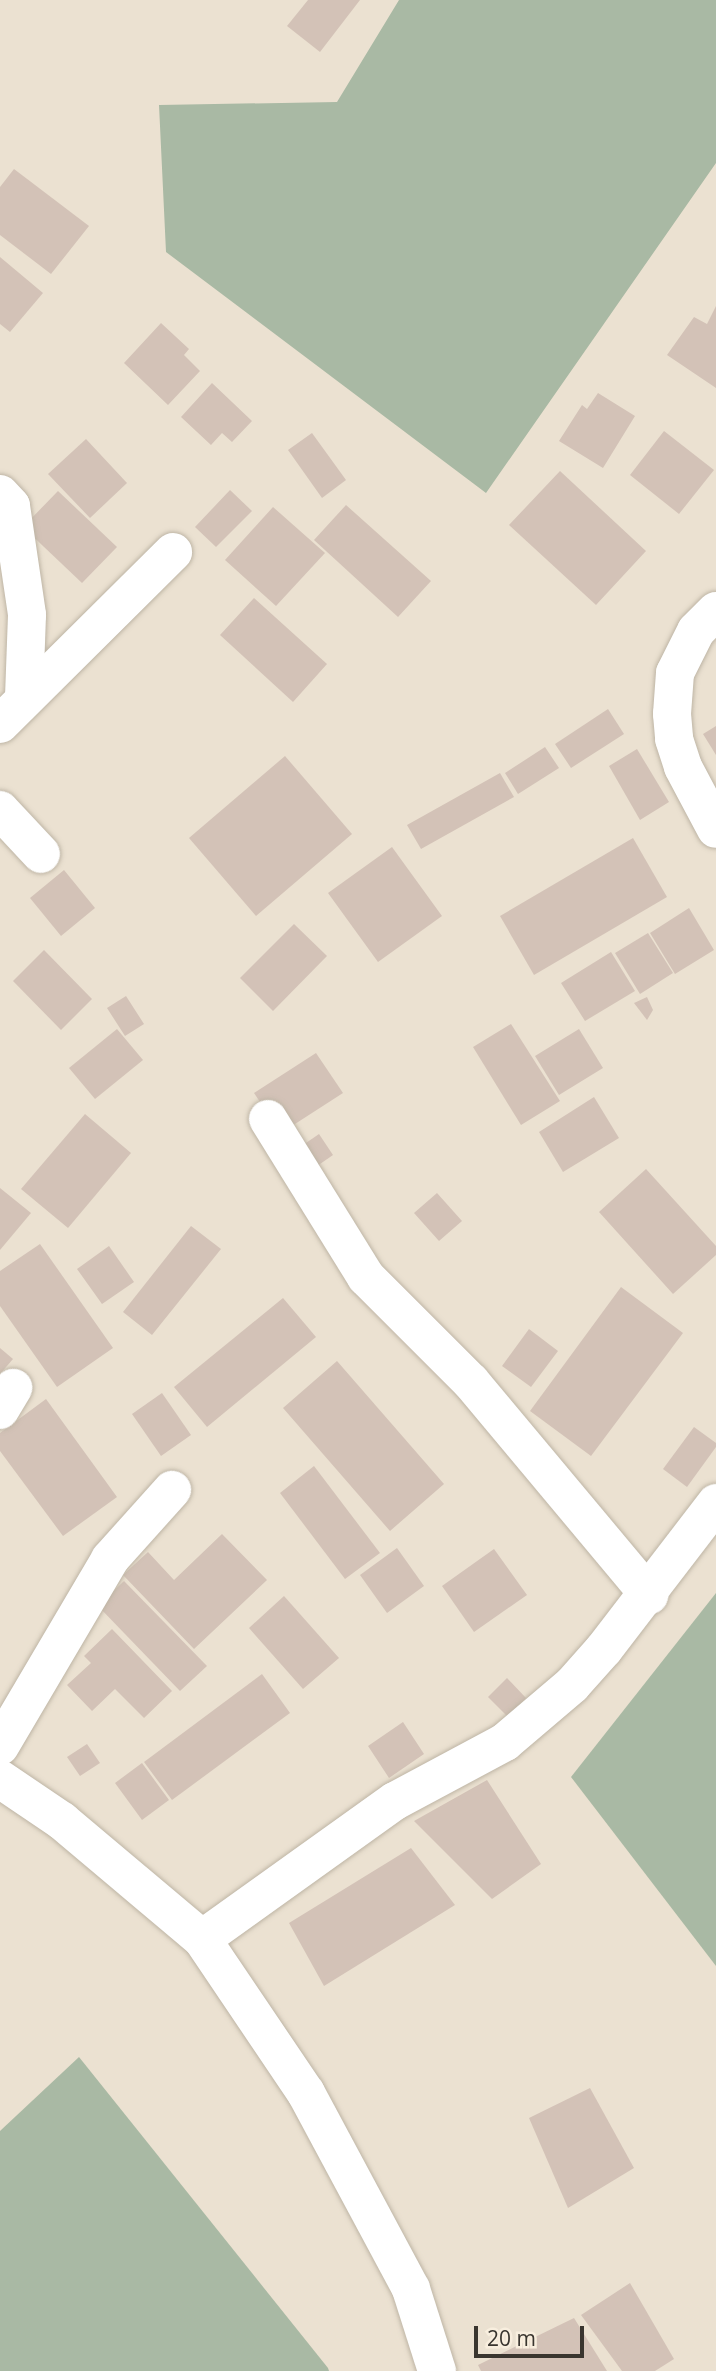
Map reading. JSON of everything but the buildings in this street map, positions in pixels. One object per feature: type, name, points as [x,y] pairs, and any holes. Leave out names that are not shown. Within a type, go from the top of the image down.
[{"type":"street","points":[[0,494],[11,506],[27,615],[12,711]]},
{"type":"street","points":[[12,711],[173,552]]},
{"type":"street","points":[[716,611],[696,631],[675,673],[672,714],[674,739],[684,767],[716,829]]},
{"type":"street","points":[[0,810],[41,854]]},
{"type":"street","points":[[268,1119],[366,1277],[471,1382],[649,1595]]},
{"type":"street","points":[[172,1490],[110,1559],[1,1773],[202,1940],[306,2093],[411,2289],[437,2371]]},
{"type":"street","points":[[202,1940],[395,1801],[505,1742],[572,1685],[649,1595],[716,1503]]},
{"type":"green space","points":[[399,0],[716,0],[716,163],[486,493],[166,252],[159,105],[337,102]]},
{"type":"green space","points":[[716,1593],[716,1966],[571,1777]]},
{"type":"green space","points":[[79,2057],[329,2371],[0,2371],[0,2131]]}]
